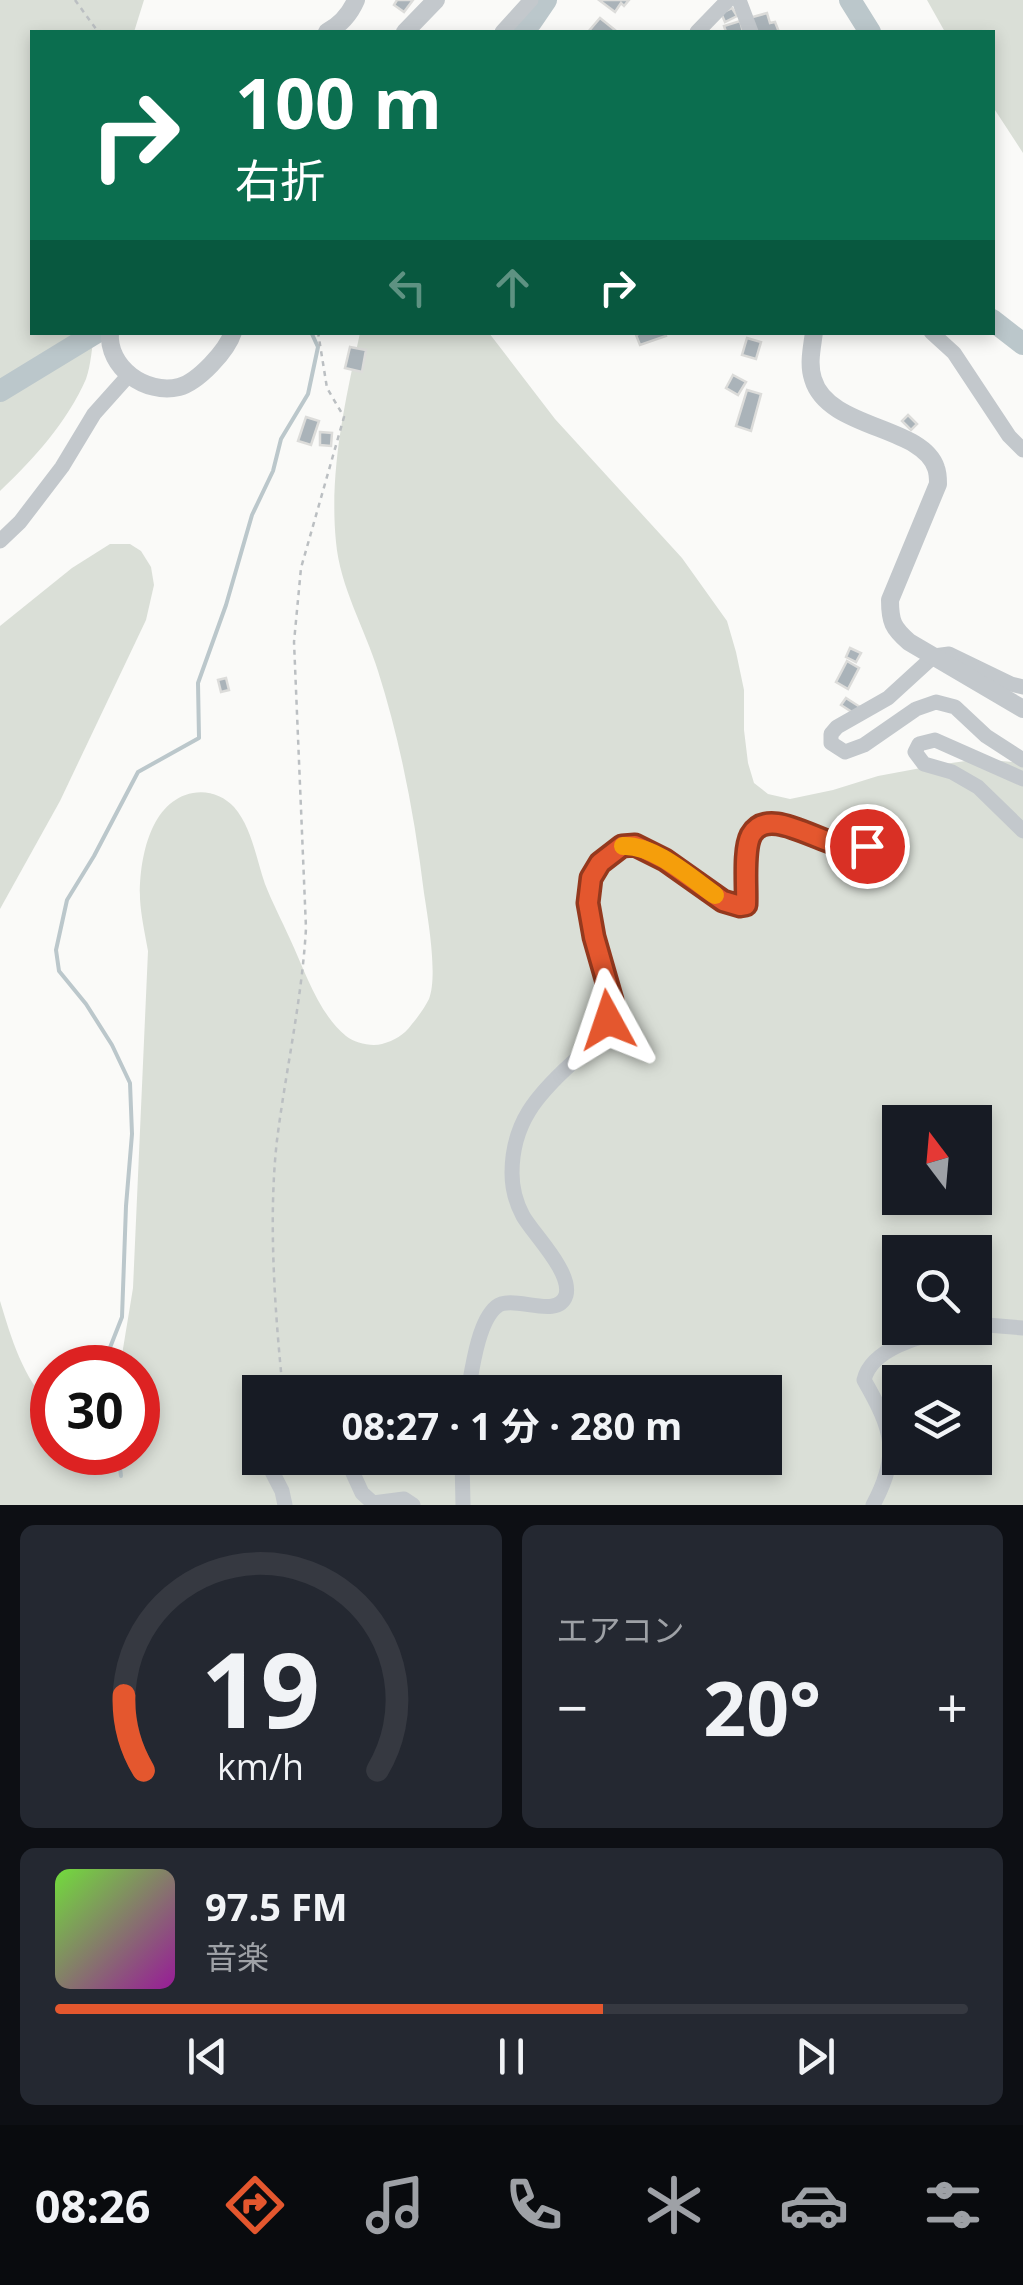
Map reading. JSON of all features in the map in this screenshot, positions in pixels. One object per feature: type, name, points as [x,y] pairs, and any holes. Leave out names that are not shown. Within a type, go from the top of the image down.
[{"type":"street","points":[[331,30],[356,0]]},
{"type":"street","points":[[407,30],[436,0]]},
{"type":"street","points":[[515,28],[530,0]]},
{"type":"street","points":[[699,30],[728,0]]},
{"type":"street","points":[[739,0],[750,30]]},
{"type":"street","points":[[110,335],[116,359],[128,376],[154,388],[179,387],[199,377],[233,335]]},
{"type":"street","points":[[814,335],[812,378],[821,398],[833,408],[924,450],[936,466],[938,484],[890,600],[894,629],[908,642],[1023,709]]},
{"type":"street","points":[[934,335],[954,353],[1008,436],[1023,450]]},
{"type":"street","points":[[0,540],[20,522],[62,467],[94,414],[128,376]]},
{"type":"street","points":[[1023,687],[949,654],[934,656],[888,698],[831,734],[831,743],[845,752],[916,709],[936,702],[955,707],[986,736],[1023,760]]},
{"type":"street","points":[[1023,779],[935,740],[918,744],[916,752],[924,764],[952,772],[978,787],[1023,831]]},
{"type":"street","points":[[472,1375],[482,1327],[494,1308],[505,1302],[550,1307],[566,1295],[565,1281],[516,1203],[512,1176],[514,1141],[525,1116],[545,1088],[591,1045],[608,1020],[612,1000],[588,903],[591,878],[600,863],[622,846],[635,845],[665,860],[723,901],[740,906],[746,905],[752,832],[766,824],[782,823],[859,850],[867,846],[873,824]]},
{"type":"street","points":[[992,1325],[1023,1328]]},
{"type":"street","points":[[873,1505],[885,1484],[891,1452],[884,1414],[864,1380],[866,1371],[900,1345]]},
{"type":"street","points":[[273,1475],[285,1505]]},
{"type":"street","points":[[354,1475],[362,1493],[374,1503],[404,1499],[413,1505]]},
{"type":"street","points":[[462,1475],[463,1505]]},
{"type":"path","points":[[76,0],[98,30]]},
{"type":"path","points":[[281,1375],[276,1325],[277,1144],[304,969],[306,928],[294,642],[301,568],[344,417],[327,388],[318,335]]},
{"type":"shaded area","points":[[0,0],[144,0],[135,30],[30,30],[30,335],[94,335],[86,379],[70,410],[37,453],[0,491]]},
{"type":"shaded area","points":[[927,0],[1023,0],[1023,153],[995,110],[995,30],[944,30]]},
{"type":"shaded area","points":[[360,335],[491,335],[555,419],[682,558],[727,621],[744,690],[744,730],[754,783],[768,794],[790,799],[937,765],[980,759],[1023,763],[1023,1505],[0,1505],[0,1301],[30,1378],[30,1475],[160,1475],[160,1345],[124,1345],[133,1288],[148,951],[140,884],[150,835],[166,808],[178,798],[199,792],[215,795],[234,807],[249,834],[268,891],[313,991],[346,1036],[368,1045],[391,1041],[409,1028],[429,999],[433,976],[431,947],[406,781],[373,655],[338,559],[334,516],[337,463]]},
{"type":"shaded area","points":[[110,544],[130,544],[141,551],[151,567],[154,585],[146,620],[60,801],[0,909],[0,626],[72,568]]},
{"type":"building","points":[[397,0],[413,0],[404,12],[394,5]]},
{"type":"building","points":[[599,0],[629,0],[615,12]]},
{"type":"building","points":[[732,8],[737,16],[725,22],[721,13]]},
{"type":"building","points":[[767,13],[778,30],[756,30],[749,18]]},
{"type":"building","points":[[600,18],[615,30],[590,30]]},
{"type":"building","points":[[740,21],[742,30],[725,30],[724,26]]},
{"type":"building","points":[[636,335],[666,335],[666,336],[640,345]]},
{"type":"building","points":[[747,338],[761,342],[756,359],[742,355]]},
{"type":"building","points":[[350,347],[366,350],[362,372],[345,368]]},
{"type":"building","points":[[733,375],[746,382],[738,395],[726,388]]},
{"type":"building","points":[[747,390],[761,394],[751,431],[736,426]]},
{"type":"building","points":[[908,415],[917,424],[911,430],[902,421]]},
{"type":"building","points":[[306,417],[319,421],[311,445],[298,441]]},
{"type":"building","points":[[320,432],[332,433],[331,446],[320,445]]},
{"type":"building","points":[[850,648],[861,653],[856,662],[846,657]]},
{"type":"building","points":[[847,661],[859,668],[848,689],[836,682]]},
{"type":"building","points":[[226,678],[229,690],[221,692],[218,680]]},
{"type":"building","points":[[846,698],[860,707],[855,714],[841,705]]},
{"type":"waterway","points":[[523,30],[546,0]]},
{"type":"waterway","points":[[850,0],[869,30]]},
{"type":"waterway","points":[[995,322],[1023,344]]},
{"type":"waterway","points":[[0,391],[92,335]]},
{"type":"waterway","points":[[111,1345],[122,1317],[132,1134],[130,1083],[112,1045],[59,971],[56,950],[67,900],[138,772],[199,738],[198,683],[252,515],[273,471],[281,439],[308,394],[318,347],[312,335]]},
{"type":"slow traffic","points":[[623,846],[635,845],[665,860],[715,895]]},
{"type":"route","points":[[608,1020],[612,1000],[588,903],[591,878],[600,863],[622,846],[635,845],[665,860],[723,901],[740,906],[746,905],[752,832],[766,824],[782,823],[859,850],[867,846]]}]
